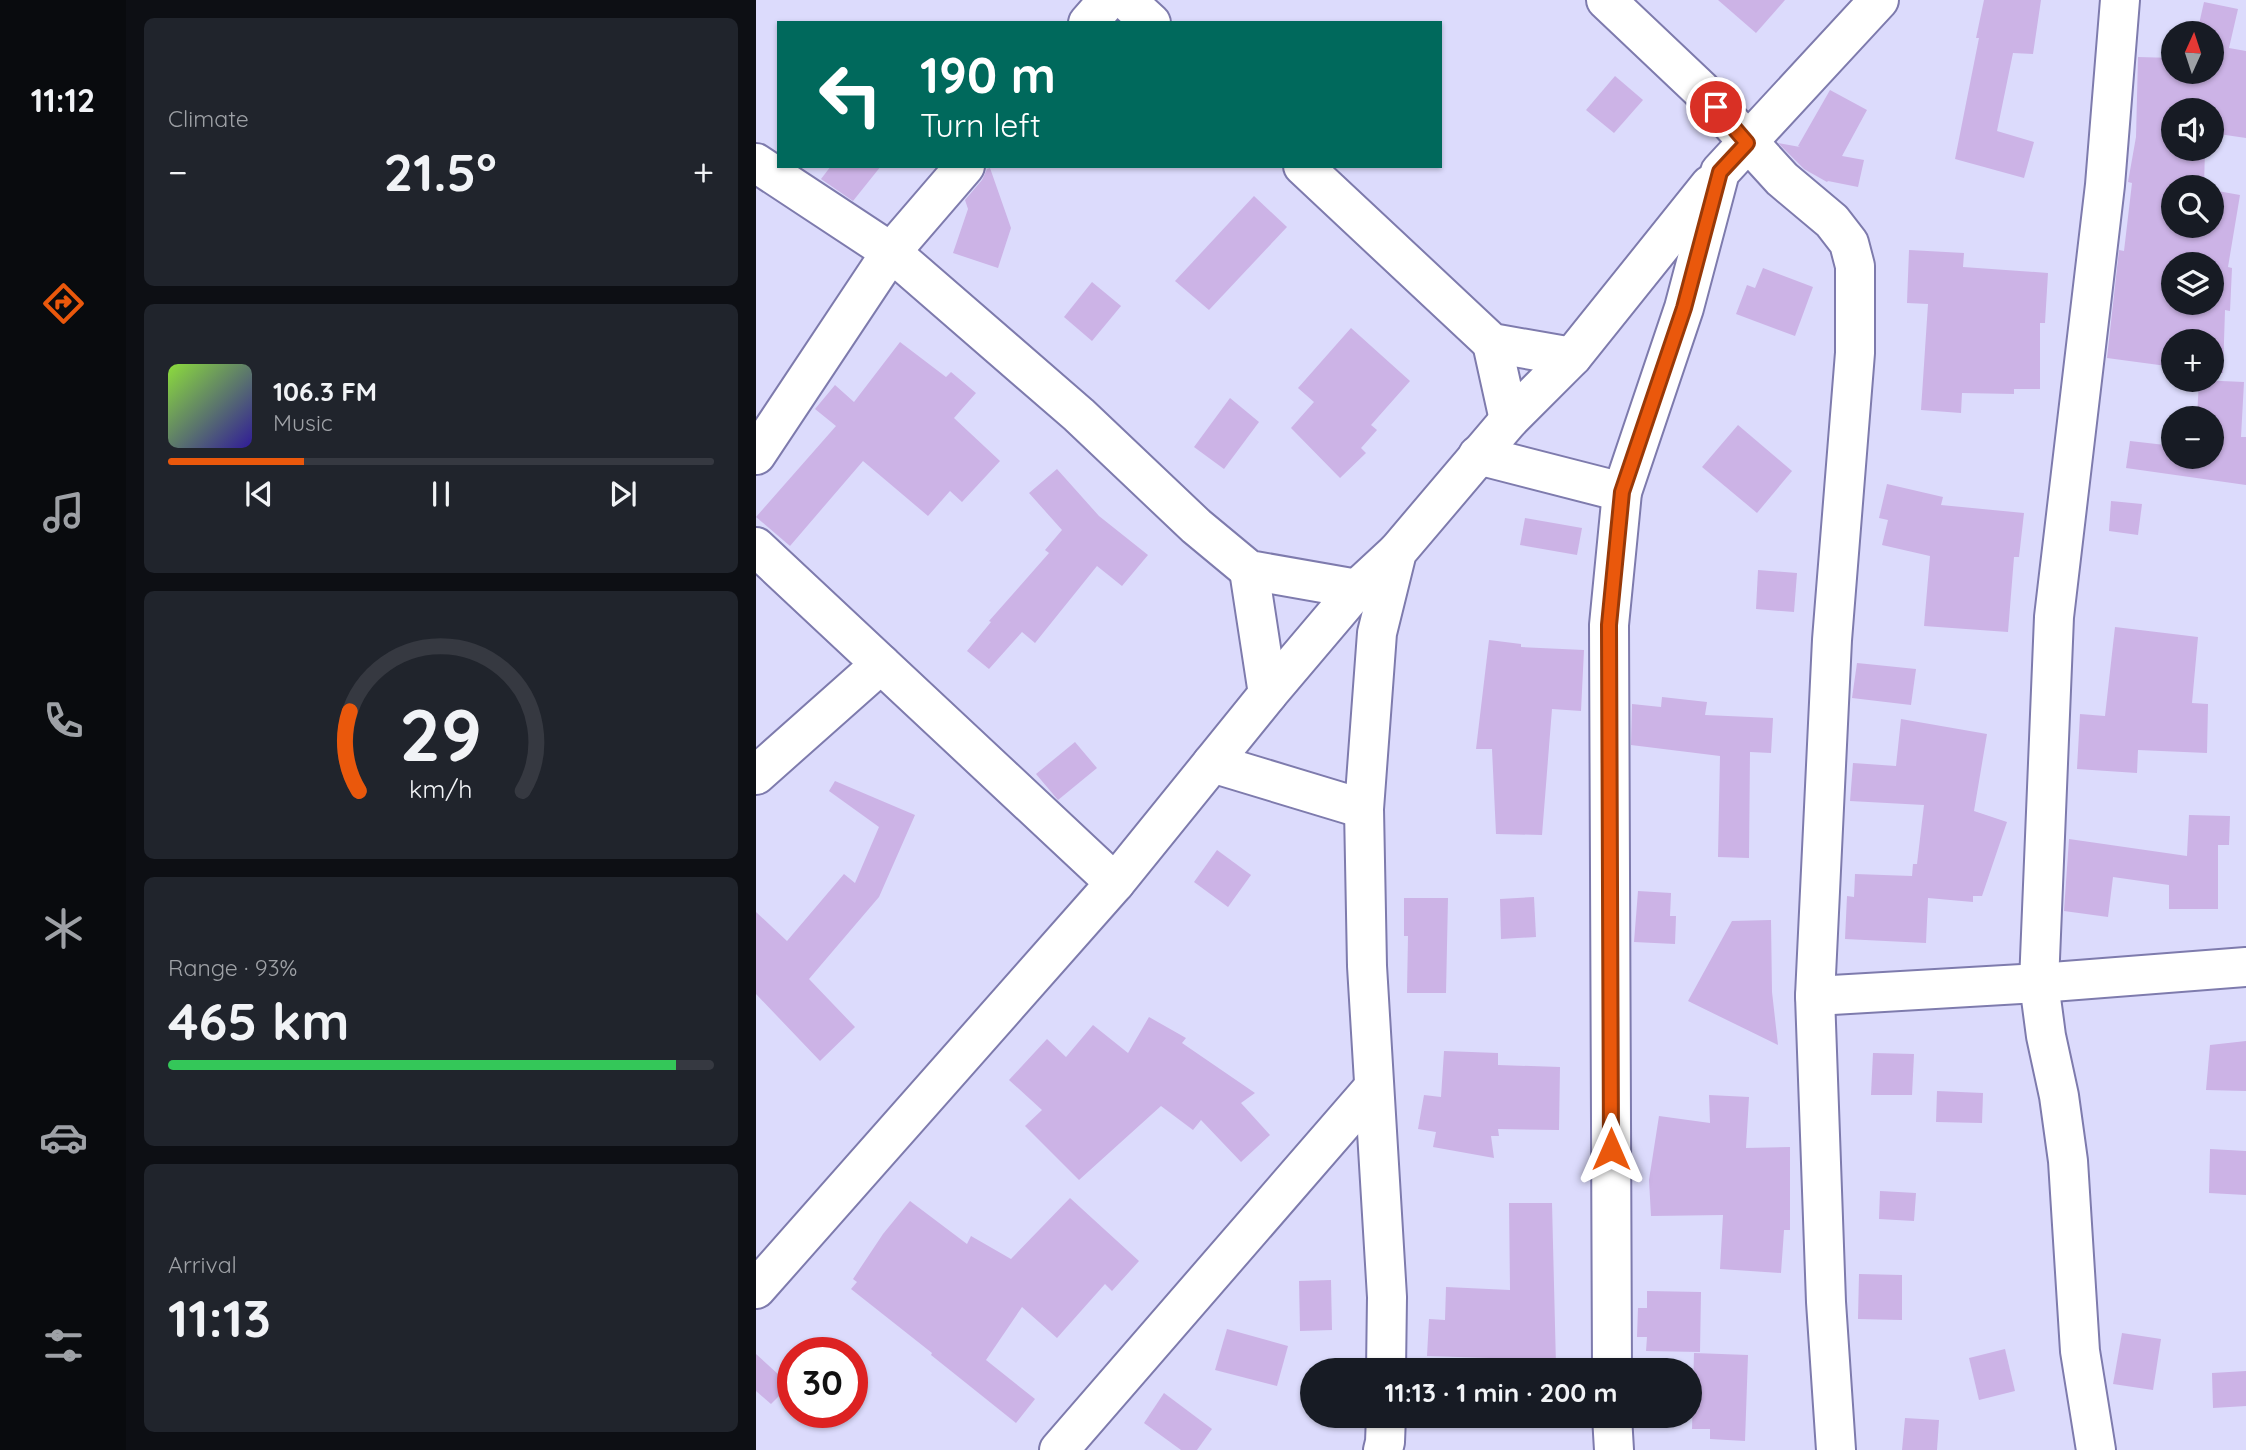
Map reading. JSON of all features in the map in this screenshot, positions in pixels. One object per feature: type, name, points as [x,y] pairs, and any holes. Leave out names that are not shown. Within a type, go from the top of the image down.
[{"type":"street","points":[[1090,21],[1108,0]]},
{"type":"street","points":[[1126,0],[1149,21]]},
{"type":"street","points":[[1606,0],[1700,89],[1782,179],[1832,221],[1849,243],[1856,266],[1855,353],[1832,640],[1815,996],[1826,1302],[1836,1450]]},
{"type":"street","points":[[756,1290],[1115,883],[1357,589],[1397,552],[1509,420],[1572,357],[1720,172],[1879,0]]},
{"type":"street","points":[[2096,1450],[2080,1351],[2068,1161],[2039,983],[2054,617],[2105,185],[2120,0]]},
{"type":"street","points":[[756,163],[891,252],[1079,415],[1196,526],[1249,570],[1357,589]]},
{"type":"street","points":[[756,455],[891,252],[963,168]]},
{"type":"street","points":[[1306,168],[1492,344],[1509,420]]},
{"type":"street","points":[[1612,1358],[1609,625],[1622,492],[1684,308],[1720,172]]},
{"type":"street","points":[[1492,344],[1572,357]]},
{"type":"street","points":[[1478,455],[1622,492]]},
{"type":"street","points":[[756,547],[1115,883]]},
{"type":"street","points":[[1386,1358],[1387,1297],[1367,966],[1364,809],[1377,633],[1397,552]]},
{"type":"street","points":[[1249,570],[1268,694]]},
{"type":"street","points":[[756,775],[881,664]]},
{"type":"street","points":[[1212,764],[1364,809]]},
{"type":"street","points":[[1815,996],[2246,967]]},
{"type":"street","points":[[1059,1450],[1374,1087]]},
{"type":"street","points":[[1613,1428],[1614,1450]]},
{"type":"building","points":[[1718,0],[1785,0],[1756,33]]},
{"type":"building","points":[[1984,0],[2041,0],[2033,54],[2013,53],[1997,131],[2034,142],[2024,178],[1955,159]]},
{"type":"building","points":[[2204,2],[2238,9],[2229,48],[2246,51],[2246,138],[2224,135],[2224,98],[2161,98],[2161,161],[2205,161],[2204,175],[2161,175],[2161,238],[2224,238],[2224,192],[2240,195],[2228,267],[2232,268],[2230,311],[2225,310],[2224,342],[2224,329],[2161,329],[2161,365],[2107,358],[2119,250],[2124,251],[2132,183],[2128,182],[2136,137],[2138,57],[2161,58],[2161,84],[2224,84],[2224,21],[2200,21]]},
{"type":"building","points":[[1615,76],[1643,100],[1614,133],[1586,110]]},
{"type":"building","points":[[1830,90],[1867,110],[1842,156],[1864,160],[1858,187],[1827,182],[1804,169],[1778,143],[1800,147],[1798,146]]},
{"type":"building","points":[[829,168],[879,168],[853,201],[821,179]]},
{"type":"building","points":[[990,168],[1011,228],[998,268],[953,253],[968,209],[965,200]]},
{"type":"building","points":[[1254,196],[1287,227],[1209,310],[1175,281]]},
{"type":"building","points":[[1909,250],[1964,253],[1963,267],[2048,273],[2045,323],[2040,323],[2040,389],[2014,389],[2014,394],[1962,393],[1961,413],[1921,410],[1928,304],[1907,303]]},
{"type":"building","points":[[1763,268],[1813,287],[1795,336],[1736,314],[1747,285],[1755,288]]},
{"type":"building","points":[[1092,282],[1121,306],[1092,341],[1064,317]]},
{"type":"building","points":[[1351,328],[1410,381],[1371,425],[1377,430],[1361,448],[1366,453],[1340,478],[1291,428],[1314,402],[1298,388]]},
{"type":"building","points":[[900,342],[946,377],[951,372],[976,393],[954,418],[1000,461],[962,502],[950,491],[928,516],[863,461],[790,546],[756,517],[836,426],[815,409],[835,385],[854,402]]},
{"type":"building","points":[[2224,381],[2244,382],[2241,437],[2246,437],[2246,485],[2126,468],[2130,441],[2161,445],[2161,469],[2224,469],[2224,406],[2198,406],[2198,392],[2224,392]]},
{"type":"building","points":[[1230,398],[1259,422],[1224,469],[1194,447]]},
{"type":"building","points":[[1738,425],[1792,471],[1757,513],[1702,467]]},
{"type":"building","points":[[1057,469],[1099,516],[1148,555],[1122,586],[1097,566],[1035,643],[1022,632],[989,669],[967,651],[991,622],[989,621],[1049,553],[1045,550],[1062,530],[1029,493]]},
{"type":"building","points":[[1887,484],[1943,497],[1941,505],[2024,513],[2019,557],[2014,557],[2008,632],[1924,626],[1930,556],[1882,545],[1888,520],[1879,518]]},
{"type":"building","points":[[2111,501],[2142,504],[2138,535],[2109,531]]},
{"type":"building","points":[[1525,518],[1582,528],[1577,555],[1520,545]]},
{"type":"building","points":[[1758,570],[1797,573],[1794,612],[1756,609]]},
{"type":"building","points":[[2115,627],[2198,637],[2192,703],[2208,704],[2207,753],[2138,750],[2137,773],[2077,769],[2080,714],[2105,716]]},
{"type":"building","points":[[1489,640],[1521,644],[1521,647],[1584,650],[1581,711],[1552,709],[1542,835],[1496,834],[1492,749],[1476,749]]},
{"type":"building","points":[[1857,663],[1916,669],[1911,705],[1852,698]]},
{"type":"building","points":[[1662,697],[1707,702],[1705,715],[1773,718],[1771,753],[1750,752],[1749,858],[1718,857],[1720,756],[1631,745],[1632,704],[1661,707]]},
{"type":"building","points":[[1901,719],[1987,734],[1974,811],[2007,822],[1982,896],[1973,896],[1973,902],[1928,898],[1926,943],[1845,939],[1847,896],[1854,897],[1855,874],[1912,876],[1913,864],[1917,864],[1924,805],[1850,801],[1853,763],[1896,766]]},
{"type":"building","points":[[1075,742],[1097,768],[1058,800],[1036,774]]},
{"type":"building","points":[[835,781],[915,815],[879,897],[809,979],[855,1027],[820,1061],[756,994],[756,912],[787,941],[844,874],[855,883],[879,827],[829,791]]},
{"type":"building","points":[[2189,815],[2230,816],[2229,845],[2218,845],[2218,909],[2169,909],[2169,885],[2113,877],[2108,917],[2064,911],[2069,839],[2187,856]]},
{"type":"building","points":[[1217,850],[1251,875],[1228,907],[1194,882]]},
{"type":"building","points":[[1638,891],[1671,893],[1670,916],[1676,916],[1675,944],[1634,942]]},
{"type":"building","points":[[1534,897],[1536,937],[1501,939],[1500,899]]},
{"type":"building","points":[[1404,898],[1448,898],[1446,993],[1407,993],[1408,936],[1404,936]]},
{"type":"building","points":[[1771,920],[1772,992],[1778,1045],[1688,1001],[1732,921]]},
{"type":"building","points":[[1149,1017],[1186,1038],[1182,1043],[1255,1093],[1241,1103],[1270,1135],[1241,1162],[1201,1120],[1193,1130],[1161,1106],[1079,1180],[1025,1126],[1042,1110],[1009,1080],[1047,1039],[1066,1057],[1093,1025],[1128,1053]]},
{"type":"building","points":[[2246,1041],[2246,1091],[2206,1090],[2210,1045]]},
{"type":"building","points":[[1444,1051],[1498,1053],[1498,1065],[1560,1067],[1559,1130],[1498,1129],[1499,1136],[1491,1136],[1494,1158],[1433,1147],[1436,1132],[1418,1129],[1424,1095],[1441,1097]]},
{"type":"building","points":[[1873,1053],[1914,1054],[1912,1095],[1871,1095]]},
{"type":"building","points":[[1937,1091],[1983,1093],[1982,1123],[1936,1122]]},
{"type":"building","points":[[1709,1095],[1749,1097],[1746,1148],[1790,1147],[1790,1230],[1784,1230],[1781,1273],[1720,1269],[1723,1215],[1651,1216],[1649,1180],[1659,1116],[1710,1123]]},
{"type":"building","points":[[2210,1149],[2246,1151],[2246,1195],[2209,1193]]},
{"type":"building","points":[[1880,1191],[1916,1193],[1914,1221],[1879,1219]]},
{"type":"building","points":[[1070,1198],[1139,1261],[1112,1291],[1105,1284],[1057,1338],[1022,1307],[986,1360],[1035,1399],[1016,1423],[851,1289],[857,1282],[853,1279],[883,1234],[910,1201],[967,1244],[971,1236],[1011,1259]]},
{"type":"building","points":[[1509,1203],[1552,1203],[1556,1358],[1427,1356],[1429,1319],[1445,1320],[1446,1287],[1510,1290]]},
{"type":"building","points":[[1859,1274],[1902,1275],[1902,1320],[1858,1319]]},
{"type":"building","points":[[1331,1280],[1332,1330],[1300,1331],[1299,1281]]},
{"type":"building","points":[[1647,1291],[1701,1292],[1700,1352],[1646,1351],[1647,1337],[1637,1337],[1638,1308],[1647,1308]]},
{"type":"building","points":[[1227,1329],[1288,1346],[1277,1386],[1215,1370]]},
{"type":"building","points":[[2122,1333],[2161,1339],[2153,1390],[2113,1384]]},
{"type":"building","points":[[2005,1349],[2015,1391],[1979,1400],[1969,1358]]},
{"type":"building","points":[[1694,1353],[1748,1355],[1745,1441],[1710,1439],[1710,1429],[1692,1429],[1702,1428],[1702,1358],[1694,1358]]},
{"type":"building","points":[[756,1354],[777,1373],[777,1398],[771,1404],[756,1391]]},
{"type":"building","points":[[2246,1371],[2246,1406],[2213,1408],[2212,1373]]},
{"type":"building","points":[[1164,1393],[1212,1429],[1197,1450],[1181,1450],[1144,1423]]},
{"type":"building","points":[[1905,1418],[1939,1420],[1937,1450],[1902,1450]]},
{"type":"route","points":[[1611,1149],[1609,625],[1622,492],[1684,308],[1720,172],[1747,143],[1716,107]]}]
